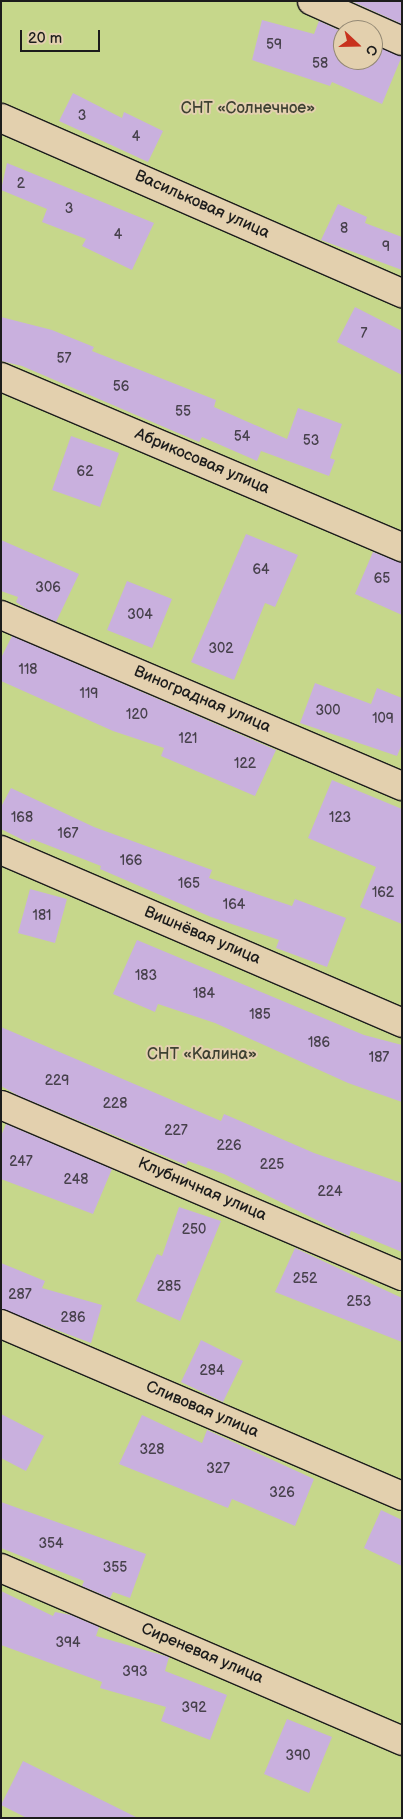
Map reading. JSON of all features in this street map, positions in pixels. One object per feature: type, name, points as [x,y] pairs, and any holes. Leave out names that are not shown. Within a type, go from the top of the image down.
[{"type":"street","points":[[312,1],[402,41]]},
{"type":"street","name":"Васильковая улица","points":[[1,118],[402,293]]},
{"type":"street","name":"Абрикосовая улица","points":[[1,377],[402,547]]},
{"type":"street","name":"Виноградная улица","points":[[1,614],[402,786]]},
{"type":"street","name":"Вишнёвая улица","points":[[1,850],[402,1023]]},
{"type":"street","name":"Клубничная улица","points":[[1,1104],[402,1276]]},
{"type":"street","name":"Сливовая улица","points":[[1,1324],[402,1496]]},
{"type":"street","name":"Сиреневая улица","points":[[1,1568],[402,1741]]},
{"type":"green space","name":"СНТ «Калина»","points":[[1,1],[402,1],[402,1818],[1,1818]]},
{"type":"building","points":[[351,1],[402,1],[402,24]]},
{"type":"building","points":[[262,20],[314,34],[319,21],[333,27],[333,70],[383,70],[383,49],[402,56],[382,104],[332,82],[330,86],[252,60]]},
{"type":"building","points":[[73,93],[122,118],[124,112],[163,131],[148,162],[59,121]]},
{"type":"building","points":[[7,163],[154,223],[132,270],[82,246],[86,239],[42,222],[47,209],[1,190]]},
{"type":"building","points":[[338,204],[367,217],[365,223],[402,237],[402,270],[321,240]]},
{"type":"building","points":[[355,307],[402,331],[402,375],[337,342]]},
{"type":"building","points":[[1,317],[52,330],[94,347],[92,351],[216,400],[214,407],[287,439],[298,408],[342,424],[330,458],[335,460],[329,476],[261,451],[257,461],[202,437],[199,442],[22,366],[1,361]]},
{"type":"building","points":[[71,436],[119,453],[100,507],[52,490]]},
{"type":"building","points":[[246,534],[298,555],[275,607],[265,603],[234,680],[191,662]]},
{"type":"building","points":[[1,540],[79,574],[56,622],[25,608],[16,602],[18,597],[1,591]]},
{"type":"building","points":[[373,552],[402,563],[402,615],[355,594]]},
{"type":"building","points":[[127,581],[172,599],[152,648],[107,630]]},
{"type":"building","points":[[12,636],[276,750],[255,796],[161,756],[164,748],[113,731],[1,681],[1,658]]},
{"type":"building","points":[[315,683],[371,704],[377,688],[402,698],[402,744],[397,756],[300,723]]},
{"type":"building","points":[[332,780],[402,809],[402,924],[360,907],[376,867],[308,838]]},
{"type":"building","points":[[11,788],[94,827],[212,870],[209,878],[292,906],[295,899],[346,918],[327,967],[276,948],[279,940],[211,917],[100,869],[101,866],[32,839],[29,843],[1,829],[1,807]]},
{"type":"building","points":[[30,889],[67,899],[55,943],[18,933]]},
{"type":"building","points":[[137,940],[364,1035],[402,1045],[402,1102],[348,1083],[215,1023],[158,1004],[155,1012],[113,994]]},
{"type":"building","points":[[1,1027],[221,1121],[224,1114],[314,1153],[402,1183],[402,1252],[351,1231],[349,1236],[224,1174],[188,1161],[186,1165],[19,1096],[1,1086]]},
{"type":"building","points":[[6,1124],[112,1169],[93,1214],[1,1179],[1,1136]]},
{"type":"building","points":[[179,1207],[221,1221],[180,1321],[136,1301],[157,1254],[162,1256]]},
{"type":"building","points":[[295,1248],[402,1298],[402,1342],[275,1292]]},
{"type":"building","points":[[1,1263],[45,1281],[42,1288],[102,1305],[91,1343],[1,1309]]},
{"type":"building","points":[[201,1340],[243,1361],[223,1402],[181,1382]]},
{"type":"building","points":[[1,1414],[44,1436],[26,1471],[1,1458]]},
{"type":"building","points":[[142,1415],[202,1443],[207,1430],[314,1479],[295,1526],[232,1499],[228,1508],[119,1464]]},
{"type":"building","points":[[1,1502],[146,1554],[130,1598],[113,1592],[110,1598],[82,1586],[84,1581],[1,1548]]},
{"type":"building","points":[[381,1510],[402,1520],[402,1566],[364,1548]]},
{"type":"building","points":[[1,1591],[53,1616],[55,1612],[71,1615],[99,1627],[96,1636],[169,1657],[165,1671],[227,1695],[210,1740],[161,1721],[166,1707],[100,1688],[102,1682],[1,1645]]},
{"type":"building","points":[[287,1719],[332,1737],[309,1793],[264,1774]]},
{"type":"building","points":[[23,1761],[138,1818],[27,1818],[1,1805]]},
{"type":"park label","name":"СНТ «Солнечное»","points":[[248,109]]}]
